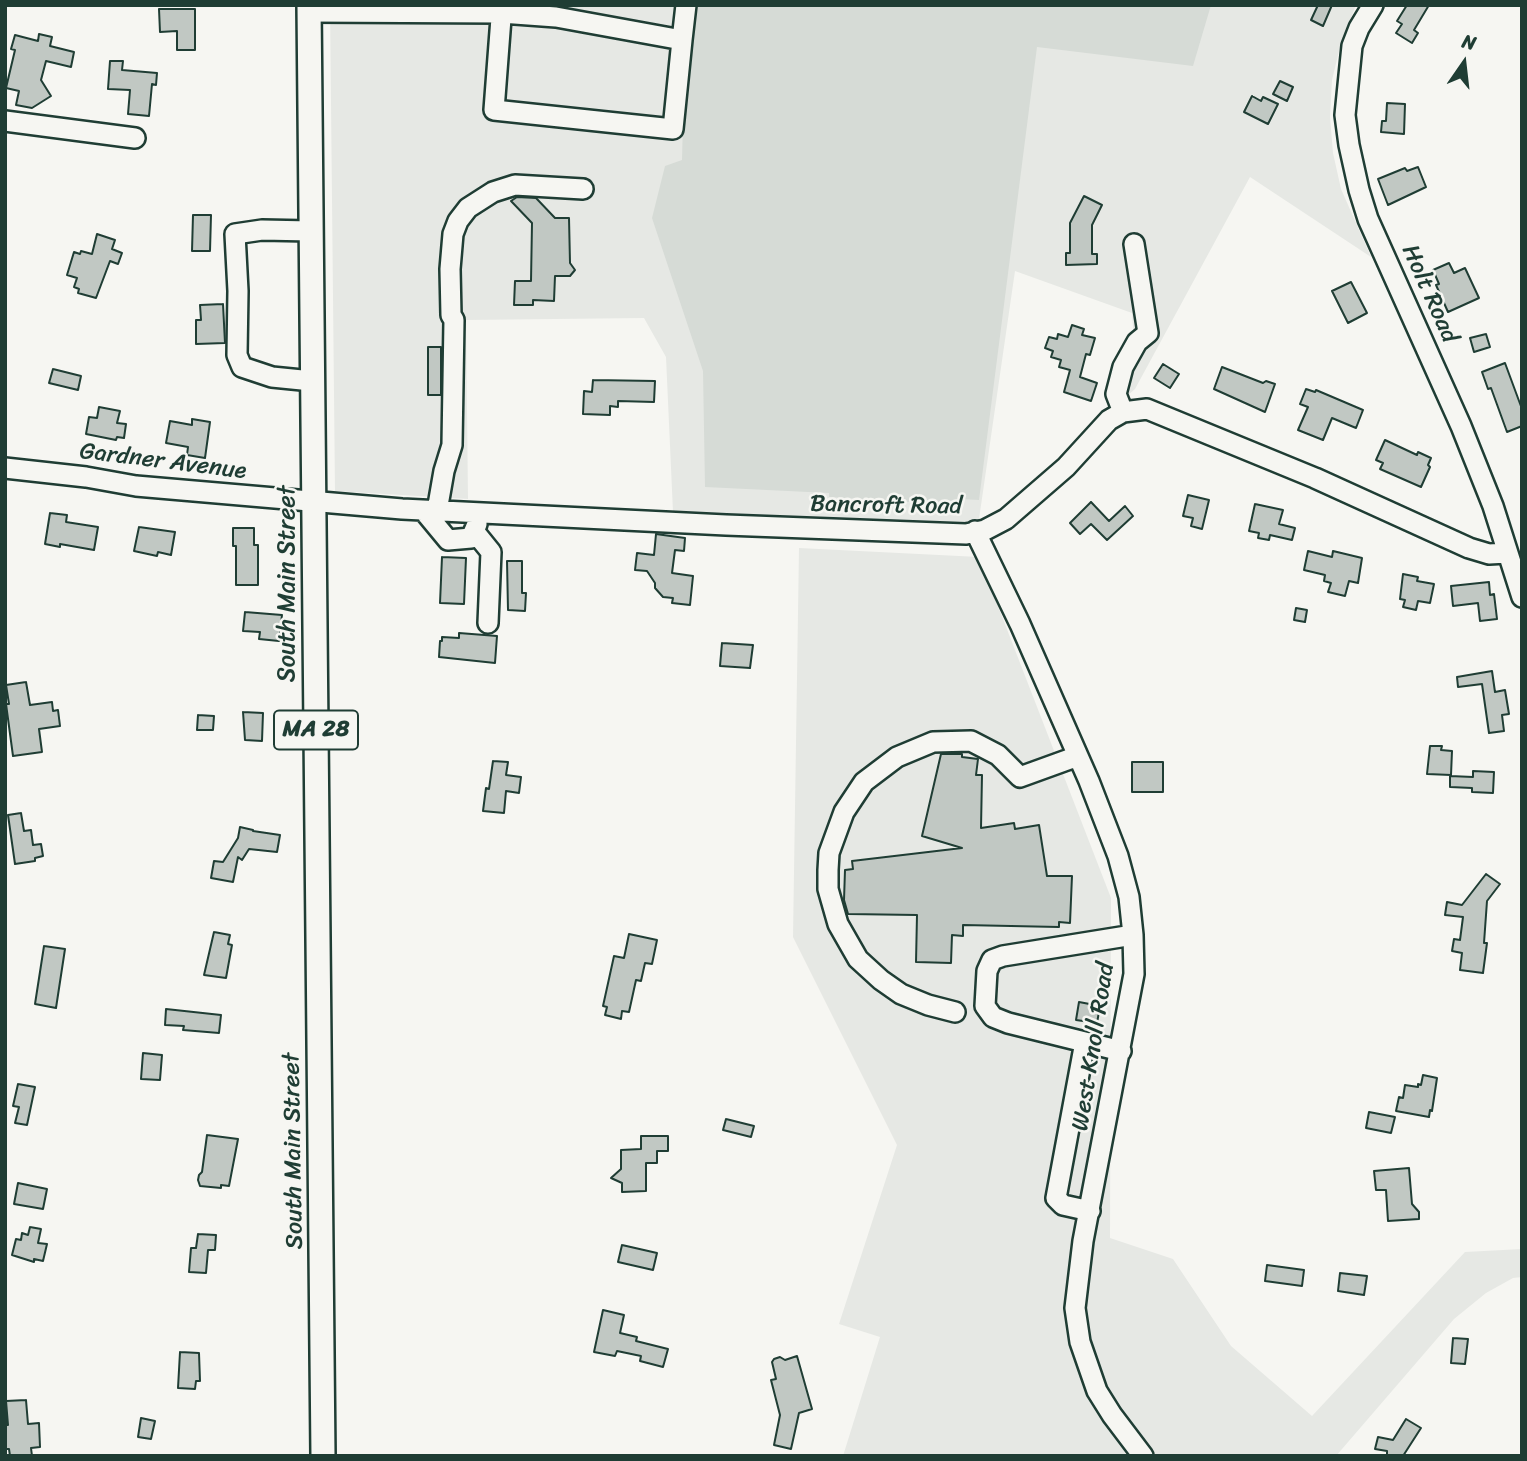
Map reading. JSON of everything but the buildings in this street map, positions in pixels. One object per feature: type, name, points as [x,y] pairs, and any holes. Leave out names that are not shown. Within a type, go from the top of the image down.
[{"type":"main road","name":"South Main Street","points":[[309,8],[323,1456]]},
{"type":"street","points":[[501,9],[495,110],[673,129],[686,5]]},
{"type":"street","name":"Holt Road","points":[[1373,5],[1352,46],[1346,102],[1349,145],[1359,190],[1373,230],[1461,426],[1493,506],[1522,597]]},
{"type":"street","points":[[309,8],[557,11],[682,40]]},
{"type":"street","points":[[5,121],[135,138]]},
{"type":"street","points":[[477,523],[471,538],[448,540],[430,511],[452,445],[454,320],[450,269],[453,234],[458,221],[468,208],[493,192],[515,185],[583,189]]},
{"type":"street","points":[[311,231],[262,230],[235,234],[237,355],[242,367],[272,377],[312,381]]},
{"type":"street","points":[[1134,244],[1148,333],[1137,342],[1123,367],[1116,394],[1123,412],[1147,409],[1178,420],[1469,548],[1489,554],[1507,553]]},
{"type":"street","name":"Bancroft Road","points":[[315,503],[430,511],[477,523],[966,534],[985,530],[1006,519],[1066,467],[1109,420],[1123,412]]},
{"type":"street","name":"Gardner Avenue","points":[[5,468],[86,477],[136,486],[315,503]]},
{"type":"street","points":[[477,523],[491,552],[488,623]]},
{"type":"street","name":"West Knoll Road","points":[[975,531],[1020,624],[1078,756],[1118,856],[1129,897],[1134,974],[1077,1275],[1075,1308],[1080,1342],[1097,1391],[1143,1456]]},
{"type":"street","points":[[956,1012],[901,994],[881,980],[858,960],[838,924],[828,889],[828,870],[830,853],[845,812],[864,782],[897,757],[933,742],[971,741],[998,755],[1020,777],[1078,756]]},
{"type":"street","points":[[1121,1051],[993,1017],[985,1006],[987,971],[992,960],[1003,956],[1133,935]]},
{"type":"street","points":[[1085,1042],[1056,1198],[1063,1205],[1090,1211]]},
{"type":"shaded area","points":[[330,5],[1356,5],[1341,43],[1332,80],[1330,117],[1333,153],[1341,189],[1371,257],[1250,177],[1135,389],[1120,402],[1134,342],[1132,313],[1015,271],[979,519],[956,524],[897,524],[673,512],[666,357],[644,318],[466,320],[468,499],[335,491]]},
{"type":"shaded area","points":[[686,5],[1211,5],[1193,66],[1037,47],[979,500],[959,499],[958,505],[829,497],[829,493],[705,487],[703,371],[652,218],[665,166],[682,160]]},
{"type":"shaded area","points":[[799,548],[979,557],[1111,898],[1110,1238],[1173,1259],[1231,1346],[1312,1416],[1465,1252],[1522,1249],[1522,1277],[1513,1278],[1486,1293],[1454,1319],[1336,1456],[843,1456],[880,1337],[839,1324],[897,1145],[793,937]]}]
